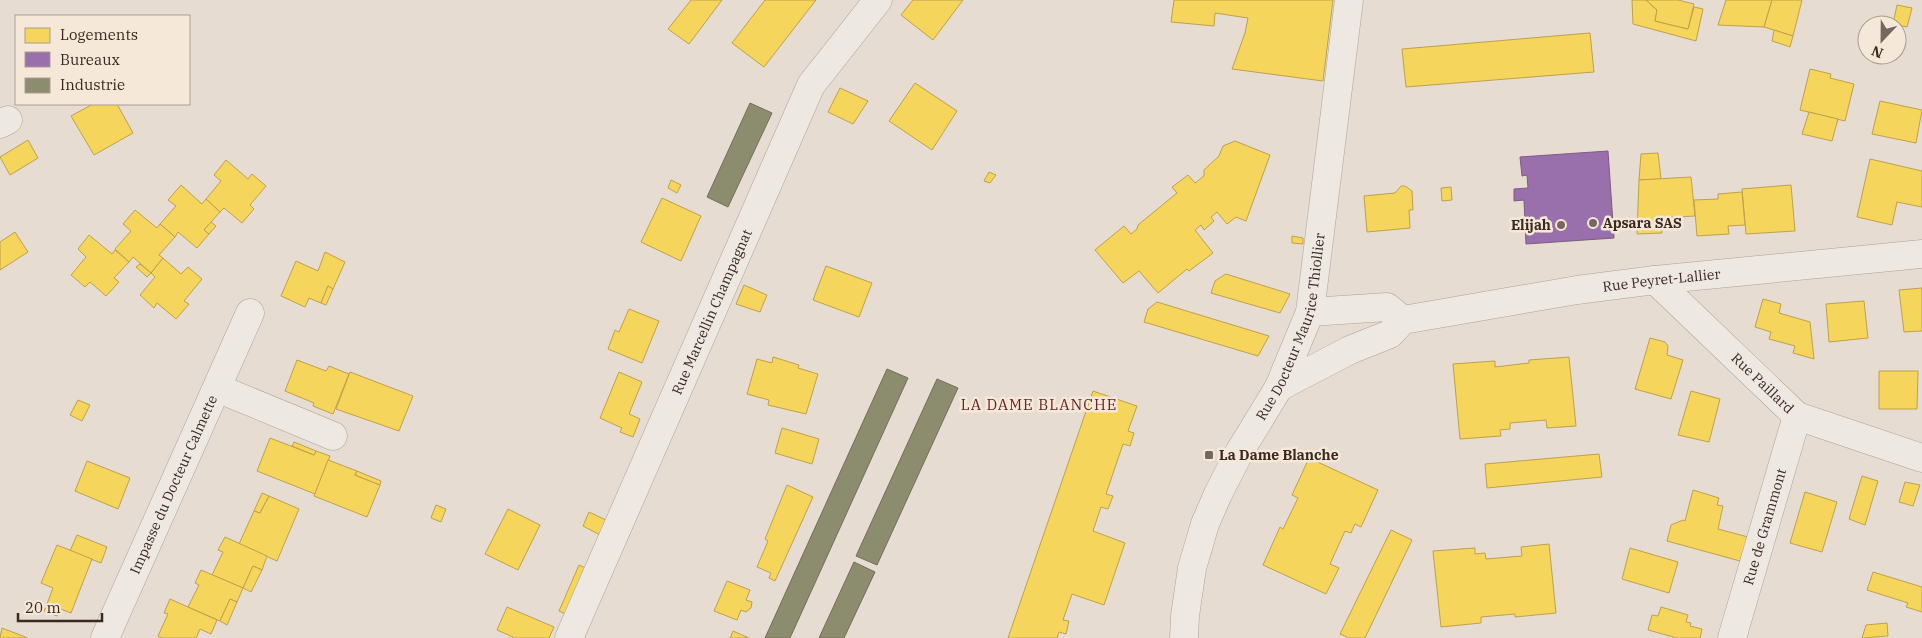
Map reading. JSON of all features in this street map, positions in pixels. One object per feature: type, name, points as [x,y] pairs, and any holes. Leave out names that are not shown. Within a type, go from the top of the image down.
[{"type":"street","name":"Rue Marcellin Champagnat","points":[[569,638],[811,85],[878,0]]},
{"type":"street","name":"Rue Docteur Maurice Thiollier","points":[[1184,638],[1184,616],[1192,568],[1205,524],[1240,451],[1279,387],[1310,312],[1349,0]]},
{"type":"street","name":"Rue Peyret-Lallier","points":[[1403,320],[1578,290],[1655,280],[1922,254]]},
{"type":"street","name":"Rue Paillard","points":[[1655,280],[1798,416],[1922,458]]},
{"type":"street","points":[[1279,387],[1350,350],[1390,334],[1403,320],[1387,307],[1310,312]]},
{"type":"street","name":"Impasse du Docteur Calmette","points":[[105,638],[250,313]]},
{"type":"street","name":"Impasse du Docteur Calmette","points":[[217,388],[333,436]]},
{"type":"street","name":"Rue de Grammont","points":[[1732,638],[1798,416]]},
{"type":"building: Logements","points":[[691,0],[722,0],[689,44],[668,29]]},
{"type":"building: Logements","points":[[765,0],[816,0],[764,67],[732,43]]},
{"type":"building: Logements","points":[[913,0],[963,0],[933,40],[901,15]]},
{"type":"building: Logements","points":[[1174,0],[1333,0],[1323,81],[1232,69],[1245,33],[1248,18],[1215,13],[1214,26],[1171,22]]},
{"type":"building: Logements","points":[[1632,0],[1646,0],[1657,10],[1655,21],[1688,29],[1694,7],[1703,9],[1696,41],[1633,24]]},
{"type":"building: Logements","points":[[1646,0],[1678,0],[1694,4],[1688,29],[1655,21],[1657,10]]},
{"type":"building: Logements","points":[[1726,0],[1772,0],[1764,27],[1718,25]]},
{"type":"building: Logements","points":[[1772,0],[1802,0],[1793,36],[1764,27]]},
{"type":"building: Logements","points":[[1897,5],[1912,8],[1907,27],[1907,15],[1895,15]]},
{"type":"building: Logements","points":[[1774,30],[1793,36],[1790,47],[1772,41]]},
{"type":"building: Logements","points":[[1590,33],[1594,72],[1406,87],[1402,49]]},
{"type":"building: Logements","points":[[1810,69],[1831,74],[1830,78],[1854,84],[1845,121],[1800,110]]},
{"type":"building: Logements","points":[[915,83],[957,111],[932,150],[889,121]]},
{"type":"building: Logements","points":[[840,88],[868,101],[853,124],[828,112]]},
{"type":"building: Logements","points":[[1880,101],[1922,110],[1916,143],[1872,134]]},
{"type":"building: Logements","points":[[91,105],[118,105],[133,133],[94,155],[71,116]]},
{"type":"building: Logements","points":[[1809,112],[1838,119],[1832,141],[1802,134]]},
{"type":"building: Logements","points":[[28,140],[38,158],[10,175],[0,157]]},
{"type":"building: Logements","points":[[1235,141],[1270,155],[1246,221],[1236,217],[1227,224],[1217,212],[1211,217],[1214,221],[1204,230],[1201,225],[1195,230],[1213,253],[1189,271],[1187,269],[1158,293],[1139,271],[1123,283],[1095,250],[1124,226],[1131,234],[1137,229],[1138,225],[1177,193],[1172,187],[1188,175],[1195,183],[1204,176],[1204,170],[1219,156],[1223,146]]},
{"type":"building: Logements","points":[[1658,153],[1661,179],[1639,180],[1641,154]]},
{"type":"building: Logements","points":[[1870,159],[1922,171],[1922,207],[1897,202],[1892,225],[1857,217]]},
{"type":"building: Logements","points":[[226,160],[248,179],[252,174],[266,186],[250,205],[254,209],[242,223],[224,208],[220,212],[206,199],[221,181],[214,175]]},
{"type":"building: Logements","points":[[989,172],[996,175],[990,183],[984,181]]},
{"type":"building: Logements","points":[[1691,177],[1695,216],[1661,218],[1662,233],[1637,234],[1639,180]]},
{"type":"building: Logements","points":[[671,180],[681,185],[677,193],[668,188]]},
{"type":"building: Logements","points":[[181,185],[202,204],[206,199],[220,212],[204,230],[209,234],[197,248],[178,232],[175,237],[160,224],[176,206],[168,200]]},
{"type":"building: Logements","points":[[1791,185],[1795,231],[1746,234],[1742,189]]},
{"type":"building: Logements","points":[[1401,186],[1405,186],[1412,191],[1413,210],[1409,210],[1410,228],[1367,232],[1364,196],[1395,193]]},
{"type":"building: Logements","points":[[1451,187],[1452,200],[1442,201],[1441,188]]},
{"type":"building: Logements","points":[[1742,192],[1745,225],[1728,226],[1729,234],[1697,236],[1694,200],[1718,199],[1718,194]]},
{"type":"building: Logements","points":[[662,198],[701,216],[681,261],[641,242]]},
{"type":"building: Logements","points":[[135,210],[157,228],[160,224],[175,237],[159,255],[163,258],[151,273],[133,257],[129,262],[115,249],[131,231],[123,224]]},
{"type":"building: Logements","points":[[211,222],[216,226],[209,234],[204,230]]},
{"type":"building: Logements","points":[[15,232],[28,252],[0,270],[0,242]]},
{"type":"building: Logements","points":[[89,235],[112,254],[115,250],[129,262],[114,278],[119,282],[106,296],[90,282],[85,287],[71,275],[86,257],[78,249]]},
{"type":"building: Logements","points":[[1292,236],[1303,238],[1303,244],[1292,243]]},
{"type":"building: Logements","points":[[325,252],[345,262],[333,289],[328,286],[321,303],[309,298],[305,307],[281,296],[296,261],[318,271]]},
{"type":"building: Logements","points":[[163,258],[181,274],[188,267],[202,279],[184,301],[189,304],[176,319],[157,303],[154,308],[140,295],[155,277],[151,273]]},
{"type":"building: Logements","points":[[140,264],[151,273],[147,277],[136,267]]},
{"type":"building: Logements","points":[[826,266],[872,283],[859,317],[813,300]]},
{"type":"building: Logements","points":[[1226,274],[1290,294],[1280,313],[1211,293],[1215,281]]},
{"type":"building: Logements","points":[[744,285],[767,295],[760,312],[736,304]]},
{"type":"building: Logements","points":[[328,286],[333,289],[326,305],[321,303]]},
{"type":"building: Logements","points":[[1922,288],[1922,331],[1904,332],[1899,290]]},
{"type":"building: Logements","points":[[1763,299],[1781,304],[1779,313],[1810,322],[1814,359],[1793,353],[1795,346],[1769,339],[1771,332],[1755,327]]},
{"type":"building: Logements","points":[[1864,301],[1868,338],[1829,342],[1826,304]]},
{"type":"building: Logements","points":[[1157,302],[1269,336],[1258,356],[1144,322],[1148,309]]},
{"type":"building: Logements","points":[[629,309],[659,321],[642,363],[608,349],[615,330],[619,332]]},
{"type":"building: Logements","points":[[1650,338],[1665,342],[1668,346],[1667,355],[1683,360],[1671,399],[1635,389]]},
{"type":"building: Logements","points":[[773,357],[799,365],[798,368],[818,374],[806,414],[768,405],[769,400],[747,394],[757,359],[772,363]]},
{"type":"building: Logements","points":[[1569,357],[1576,426],[1547,428],[1546,420],[1510,423],[1510,429],[1500,430],[1501,436],[1460,439],[1453,364],[1495,361],[1495,367],[1529,363],[1529,360]]},
{"type":"building: Logements","points":[[297,360],[326,371],[329,366],[349,374],[333,414],[313,406],[314,403],[285,391]]},
{"type":"building: Logements","points":[[1879,371],[1918,371],[1917,409],[1879,409]]},
{"type":"building: Logements","points":[[350,372],[413,396],[399,431],[336,409]]},
{"type":"building: Logements","points":[[619,372],[642,382],[629,414],[640,419],[633,437],[620,432],[622,428],[600,418]]},
{"type":"building: Logements","points":[[1093,391],[1137,406],[1128,431],[1134,433],[1130,446],[1123,444],[1106,494],[1113,496],[1108,509],[1101,507],[1093,531],[1125,543],[1104,605],[1072,594],[1063,620],[1069,621],[1066,634],[1059,632],[1057,638],[1008,638]]},
{"type":"building: Logements","points":[[1691,391],[1720,399],[1709,442],[1678,435]]},
{"type":"building: Logements","points":[[78,400],[90,405],[82,421],[70,415]]},
{"type":"building: Logements","points":[[782,428],[819,439],[812,464],[775,453]]},
{"type":"building: Logements","points":[[270,438],[314,455],[316,451],[330,456],[315,494],[257,471]]},
{"type":"building: Logements","points":[[294,442],[316,451],[314,455],[292,446]]},
{"type":"building: Logements","points":[[1599,454],[1602,477],[1487,488],[1485,464]]},
{"type":"building: Logements","points":[[1309,458],[1378,490],[1361,527],[1355,524],[1351,533],[1345,531],[1330,564],[1339,568],[1326,594],[1263,565],[1280,527],[1283,529],[1298,498],[1292,495]]},
{"type":"building: Logements","points":[[328,460],[357,471],[355,475],[380,485],[367,517],[314,496]]},
{"type":"building: Logements","points":[[87,461],[130,478],[118,509],[75,491]]},
{"type":"building: Logements","points":[[357,471],[381,481],[380,485],[355,475]]},
{"type":"building: Logements","points":[[1862,476],[1878,481],[1865,525],[1849,519]]},
{"type":"building: Logements","points":[[1905,482],[1920,485],[1913,506],[1899,502]]},
{"type":"building: Logements","points":[[787,485],[813,497],[775,581],[769,578],[771,573],[757,567],[768,541],[765,539]]},
{"type":"building: Logements","points":[[1693,490],[1719,498],[1717,505],[1723,506],[1718,529],[1748,537],[1740,561],[1667,541],[1671,525],[1683,520],[1685,521]]},
{"type":"building: Logements","points":[[1805,492],[1837,502],[1822,552],[1790,543]]},
{"type":"building: Logements","points":[[262,493],[269,496],[260,513],[254,511]]},
{"type":"building: Logements","points":[[269,496],[299,509],[277,561],[239,544],[254,511],[260,513]]},
{"type":"building: Logements","points":[[436,505],[446,509],[441,522],[431,518]]},
{"type":"building: Logements","points":[[508,509],[540,525],[518,570],[485,554]]},
{"type":"building: Logements","points":[[589,512],[608,521],[602,536],[583,526]]},
{"type":"building: Logements","points":[[1391,530],[1412,540],[1365,638],[1349,638],[1340,634]]},
{"type":"building: Logements","points":[[77,535],[107,547],[101,563],[70,551]]},
{"type":"building: Logements","points":[[225,537],[267,556],[262,570],[253,566],[243,588],[212,575],[223,552],[218,550]]},
{"type":"building: Logements","points":[[1549,544],[1556,613],[1515,617],[1515,614],[1481,617],[1481,623],[1441,627],[1433,551],[1475,548],[1475,554],[1485,553],[1486,559],[1522,556],[1521,547]]},
{"type":"building: Logements","points":[[57,545],[92,559],[71,613],[47,604],[53,588],[41,583]]},
{"type":"building: Logements","points":[[1630,548],[1678,562],[1669,593],[1622,579]]},
{"type":"building: Logements","points":[[579,565],[588,569],[568,615],[559,611]]},
{"type":"building: Logements","points":[[253,566],[262,570],[251,592],[243,588]]},
{"type":"building: Logements","points":[[201,570],[243,588],[237,602],[230,599],[220,621],[188,607],[199,585],[195,583]]},
{"type":"building: Logements","points":[[1873,572],[1922,587],[1922,612],[1906,607],[1908,603],[1867,590]]},
{"type":"building: Logements","points":[[727,581],[750,590],[746,600],[752,602],[751,608],[746,612],[741,610],[737,620],[714,611]]},
{"type":"building: Logements","points":[[170,599],[217,620],[211,634],[200,629],[196,638],[162,638],[158,636],[168,614],[164,613]]},
{"type":"building: Logements","points":[[230,599],[237,602],[227,625],[220,621]]},
{"type":"building: Logements","points":[[47,604],[60,609],[57,616],[44,611]]},
{"type":"building: Logements","points":[[507,607],[554,627],[549,638],[515,638],[497,630]]},
{"type":"building: Logements","points":[[1661,607],[1688,615],[1686,622],[1691,623],[1690,626],[1702,629],[1700,638],[1677,638],[1648,630],[1652,615],[1658,616]]},
{"type":"building: Logements","points":[[1887,623],[1888,636],[1862,638],[1866,625]]},
{"type":"building: Logements","points":[[2,628],[28,638],[0,638]]},
{"type":"building: Logements","points":[[733,631],[749,638],[730,638]]},
{"type":"building: Bureaux","points":[[1608,151],[1614,238],[1526,244],[1524,200],[1514,201],[1514,189],[1528,188],[1527,175],[1522,176],[1520,157]]},
{"type":"building: Industrie","points":[[750,103],[772,113],[728,207],[707,197]]},
{"type":"building: Industrie","points":[[887,369],[908,378],[790,638],[765,638]]},
{"type":"building: Industrie","points":[[937,379],[958,388],[877,565],[856,556]]},
{"type":"building: Industrie","points":[[854,562],[875,572],[844,638],[819,638]]},
{"type":"place","name":"Apsara SAS","points":[[1593,223]]},
{"type":"place","name":"Elijah","points":[[1561,225]]},
{"type":"place","name":"La Dame Blanche","points":[[1209,455]]},
{"type":"district","name":"LA DAME BLANCHE","points":[[1039,405]]}]
